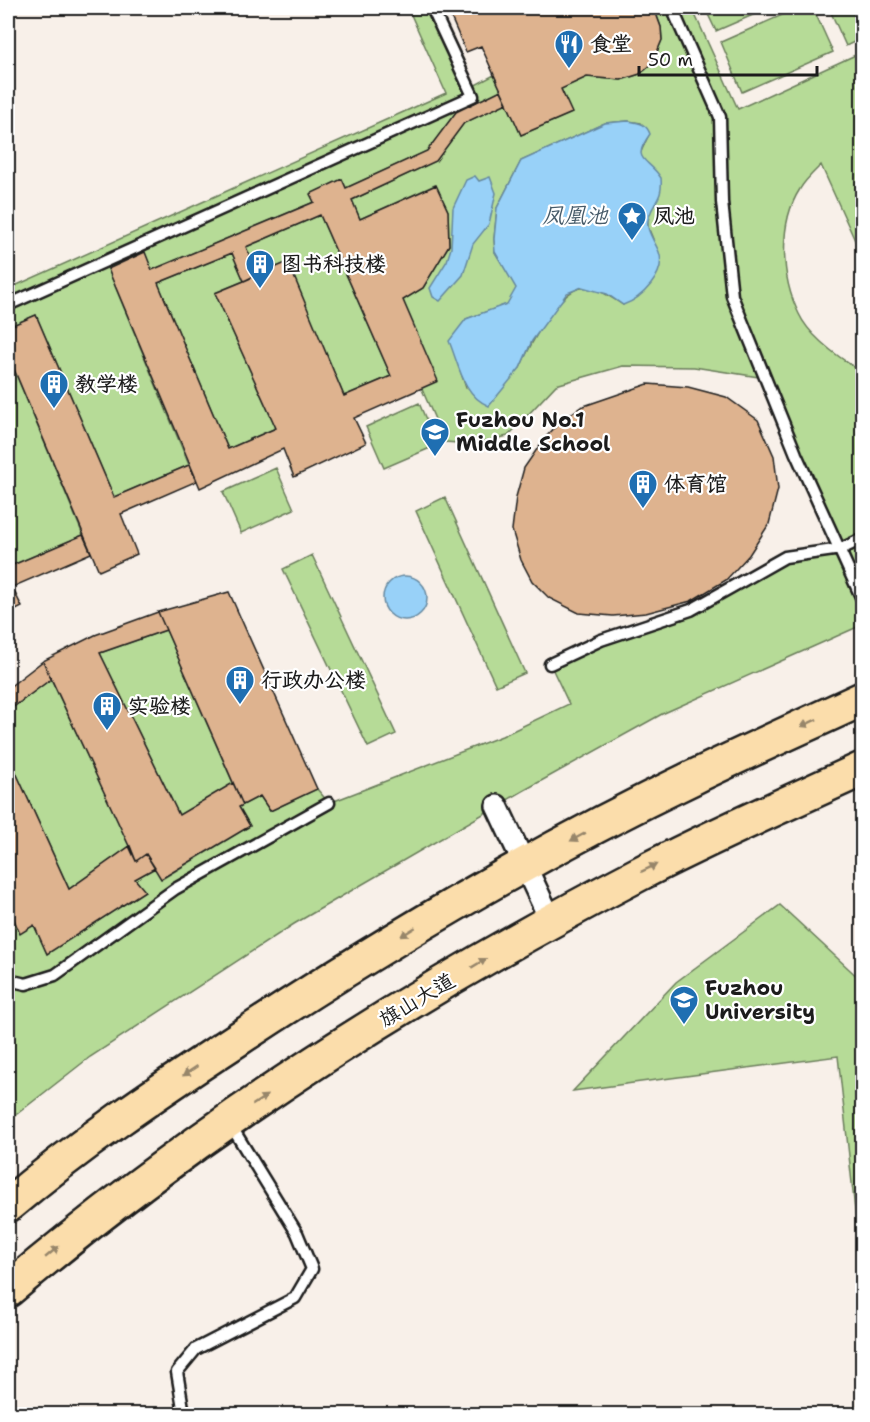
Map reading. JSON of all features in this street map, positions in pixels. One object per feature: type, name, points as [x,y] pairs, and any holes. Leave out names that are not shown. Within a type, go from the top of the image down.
[{"type":"highway","points":[[8,1205],[120,1119],[243,1036],[416,927],[693,777],[862,699]]},
{"type":"highway","name":"旗山大道","points":[[8,1290],[91,1220],[228,1121],[325,1057],[551,921],[640,873],[862,769]]},
{"type":"street","points":[[497,806],[551,921]]},
{"type":"lane","points":[[8,305],[473,96],[432,8]]},
{"type":"lane","points":[[672,8],[720,117],[722,202],[732,296],[796,454],[862,599]]},
{"type":"lane","points":[[550,664],[601,640],[691,610],[784,557],[841,549],[862,539]]},
{"type":"lane","points":[[8,980],[26,984],[55,975],[175,889],[329,803]]},
{"type":"lane","points":[[189,1414],[183,1408],[177,1372],[196,1349],[295,1298],[312,1269],[297,1233],[228,1121]]},
{"type":"green space","points":[[408,8],[432,8],[470,88],[494,75],[501,90],[456,112],[427,151],[346,188],[342,179],[311,194],[314,202],[152,270],[144,252],[108,269],[189,465],[114,497],[36,315],[8,327],[8,289],[446,93]]},
{"type":"green space","points":[[654,8],[692,8],[738,109],[862,52],[862,256],[821,165],[804,182],[793,203],[785,234],[784,251],[788,284],[804,323],[827,347],[862,372],[862,625],[662,714],[523,791],[294,924],[90,1057],[8,1121],[8,905],[20,933],[34,925],[47,954],[144,891],[135,879],[155,868],[162,879],[250,826],[239,807],[260,796],[270,811],[317,789],[329,803],[502,736],[569,704],[550,664],[691,610],[785,557],[841,549],[765,378],[694,367],[623,366],[556,385],[508,436],[471,444],[445,442],[421,387],[403,300],[423,288],[449,245],[448,211],[435,185],[360,219],[352,200],[436,161],[464,123],[507,103],[521,135],[571,113],[561,89],[587,77],[621,80],[640,74],[652,64],[662,40],[661,27]],"holes":[[[628,121],[641,123],[649,134],[640,154],[644,162],[648,227],[653,239],[623,305],[592,288],[581,288],[572,292],[563,299],[545,322],[520,368],[466,388],[459,367],[466,319],[508,304],[517,288],[495,252],[494,239],[497,208],[521,161],[605,123]]]},
{"type":"green space","points":[[705,8],[769,8],[716,31]]},
{"type":"green space","points":[[798,8],[813,8],[833,52],[742,92],[721,42]]},
{"type":"green space","points":[[829,8],[862,8],[862,38],[846,46]]},
{"type":"green space","points":[[320,215],[391,376],[344,396],[287,263],[258,274],[246,247]]},
{"type":"green space","points":[[232,253],[244,281],[215,293],[276,428],[228,449],[158,283]]},
{"type":"green space","points":[[8,355],[83,535],[8,567]]},
{"type":"green space","points":[[419,403],[437,445],[384,468],[366,427]]},
{"type":"green space","points":[[276,468],[294,509],[241,533],[223,492]]},
{"type":"green space","points":[[445,497],[525,673],[496,686],[416,511]]},
{"type":"green space","points":[[312,555],[396,734],[368,747],[283,569]]},
{"type":"green space","points":[[166,630],[233,783],[179,815],[100,653]]},
{"type":"green space","points":[[51,679],[130,846],[69,889],[8,755],[8,711]]},
{"type":"green space","points":[[780,905],[862,981],[862,1274],[838,1056],[573,1091],[676,982]]},
{"type":"water","name":"凤凰池","points":[[628,121],[642,124],[648,130],[650,134],[641,150],[641,155],[661,178],[659,196],[648,221],[649,230],[659,252],[659,269],[656,277],[637,297],[623,305],[607,294],[582,287],[567,293],[532,341],[520,368],[489,406],[473,395],[463,379],[449,341],[466,319],[507,304],[516,288],[495,252],[497,208],[521,161],[605,123]]},
{"type":"water","points":[[475,176],[479,181],[490,177],[496,193],[489,224],[473,244],[463,275],[440,301],[433,297],[430,288],[447,261],[451,248],[453,208],[466,180]]},
{"type":"water","points":[[405,576],[420,583],[427,598],[420,613],[405,620],[390,613],[383,598],[390,583]]},
{"type":"building","name":"食堂","points":[[447,8],[654,8],[661,27],[662,40],[652,64],[640,74],[621,80],[587,77],[561,89],[572,113],[521,135],[481,46],[466,52]]},
{"type":"building","name":"图书科技楼","points":[[501,90],[507,103],[464,123],[436,161],[352,200],[360,219],[436,185],[448,211],[449,245],[423,288],[403,300],[438,381],[354,418],[366,443],[294,477],[283,449],[200,488],[108,269],[145,252],[152,270],[314,202],[310,194],[342,179],[346,188],[427,151],[456,112]],"holes":[[[320,215],[391,376],[344,396],[288,262],[244,281],[258,274],[246,247]],[[232,253],[244,281],[215,293],[276,428],[228,449],[158,283]]]},
{"type":"building","name":"教学楼","points":[[36,315],[114,497],[189,465],[197,481],[121,514],[137,554],[99,571],[8,355],[8,327]]},
{"type":"building","name":"体育馆","points":[[648,384],[688,387],[726,397],[758,420],[774,456],[778,489],[769,524],[749,555],[726,580],[691,601],[646,613],[613,616],[579,613],[549,598],[532,581],[521,560],[512,530],[516,497],[524,468],[544,439],[562,420],[581,407]]},
{"type":"building","points":[[83,535],[91,553],[12,587],[22,607],[8,614],[8,567]]},
{"type":"building","name":"行政办公楼","points":[[229,592],[317,789],[270,811],[260,796],[243,805],[158,612]]},
{"type":"building","name":"实验楼","points":[[158,612],[166,630],[100,653],[179,815],[233,783],[243,805],[239,807],[250,826],[161,879],[146,854],[136,861],[43,661],[95,635]]},
{"type":"building","points":[[43,661],[51,679],[8,711],[8,688]]},
{"type":"building","points":[[8,755],[69,889],[130,846],[136,861],[146,854],[155,868],[135,879],[145,891],[47,954],[34,925],[20,934],[8,905]]},
{"type":"place","name":"食堂","points":[[569,70]]},
{"type":"place","name":"凤池","points":[[632,242]]},
{"type":"place","name":"图书科技楼","points":[[260,290]]},
{"type":"place","name":"教学楼","points":[[54,410]]},
{"type":"place","name":"Fuzhou No.1 Middle School","points":[[435,458]]},
{"type":"place","name":"体育馆","points":[[643,510]]},
{"type":"place","name":"行政办公楼","points":[[240,706]]},
{"type":"place","name":"实验楼","points":[[107,732]]},
{"type":"place","name":"Fuzhou University","points":[[684,1026]]}]
